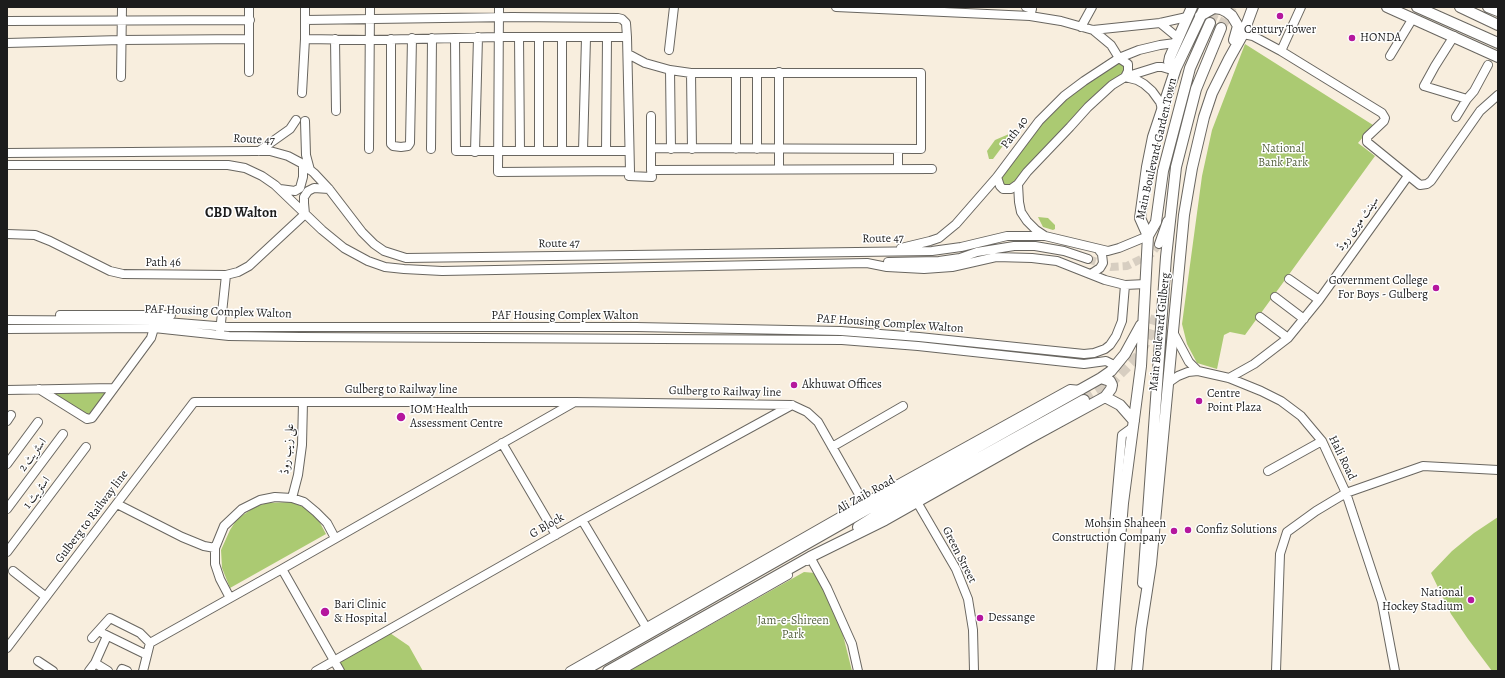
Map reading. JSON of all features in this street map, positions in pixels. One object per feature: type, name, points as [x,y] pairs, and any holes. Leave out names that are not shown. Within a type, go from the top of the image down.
[{"type":"main road","points":[[1176,70],[1169,62],[1176,40],[1192,7]]},
{"type":"main road","points":[[1387,7],[1498,57]]},
{"type":"main road","points":[[1417,7],[1498,43]]},
{"type":"main road","points":[[1460,7],[1498,25]]},
{"type":"main road","points":[[1488,7],[1498,11]]},
{"type":"main road","points":[[1203,12],[1214,8],[1221,9],[1232,16],[1238,26],[1229,59]]},
{"type":"main road","name":"Main Boulevard Gulberg","points":[[1139,671],[1138,658],[1141,629],[1152,564],[1172,331],[1184,215],[1192,168],[1204,117],[1212,93],[1243,34],[1253,8]]},
{"type":"main road","name":"Main Boulevard Gulberg","points":[[1109,671],[1122,510],[1141,366],[1148,236],[1140,218],[1147,167],[1153,137],[1176,70],[1203,12]]},
{"type":"main road","name":"Main Boulevard Garden Town","points":[[1148,236],[1156,222],[1164,171],[1190,68],[1210,23]]},
{"type":"main road","name":"Main Boulevard Garden Town","points":[[1141,629],[1144,561],[1170,211],[1176,167],[1192,103],[1201,76],[1222,28]]},
{"type":"main road","points":[[1156,316],[1166,257]]},
{"type":"main road","name":"Ali Zaib Road","points":[[583,671],[859,513],[1101,378],[1116,366],[1128,349],[1143,321]]},
{"type":"main road","points":[[810,557],[885,520],[1105,397],[1112,385],[1110,381],[1101,378]]},
{"type":"main road","points":[[1105,397],[1120,405],[1133,424]]},
{"type":"main road","points":[[608,671],[810,557],[885,510],[1084,400]]},
{"type":"street","points":[[121,77],[122,7]]},
{"type":"street","points":[[249,7],[249,72]]},
{"type":"street","points":[[302,93],[305,7]]},
{"type":"street","points":[[370,7],[370,149]]},
{"type":"street","points":[[499,7],[498,172],[630,171]]},
{"type":"street","points":[[669,50],[674,7]]},
{"type":"street","points":[[836,7],[938,10],[1030,10],[1093,30],[1160,23],[1187,17]]},
{"type":"street","points":[[1081,27],[1092,7]]},
{"type":"street","points":[[1281,51],[1301,7]]},
{"type":"street","points":[[305,20],[499,18],[622,19],[626,23],[628,54],[629,176],[652,177],[651,116]]},
{"type":"street","points":[[1390,56],[1413,18]]},
{"type":"street","points":[[7,21],[250,20]]},
{"type":"street","points":[[1160,23],[1176,40]]},
{"type":"street","points":[[1093,30],[1111,45],[1120,58],[1128,64],[1128,71],[1125,77]]},
{"type":"street","points":[[1243,34],[1253,36],[1281,51],[1382,114],[1385,118],[1384,121],[1368,137],[1367,142],[1420,185],[1427,184],[1480,111],[1498,95]]},
{"type":"street","points":[[1454,36],[1424,86],[1467,99]]},
{"type":"street","points":[[305,39],[369,40],[478,37],[627,37]]},
{"type":"street","points":[[475,152],[478,37]]},
{"type":"street","points":[[519,37],[520,151]]},
{"type":"street","points":[[539,37],[539,151]]},
{"type":"street","points":[[391,39],[391,144],[393,146],[400,147],[408,146],[410,144],[412,38]]},
{"type":"street","points":[[431,149],[432,38]]},
{"type":"street","points":[[455,38],[455,150],[457,152],[629,151]]},
{"type":"street","points":[[562,38],[562,151]]},
{"type":"street","points":[[583,151],[586,38]]},
{"type":"street","points":[[606,151],[607,38]]},
{"type":"street","points":[[335,39],[336,111]]},
{"type":"street","points":[[7,43],[121,40],[249,40]]},
{"type":"street","name":"Path 40","points":[[886,251],[939,238],[956,224],[997,177],[1024,140],[1052,108],[1084,81],[1120,58],[1139,50],[1176,40]]},
{"type":"street","points":[[628,54],[645,62],[670,70],[691,73],[921,73],[921,149],[651,148]]},
{"type":"street","points":[[1456,117],[1467,99],[1474,91],[1488,65]]},
{"type":"street","points":[[997,177],[1000,186],[1003,189],[1012,189],[1018,184],[1026,172],[1070,128],[1088,107],[1106,90],[1125,77],[1157,67],[1176,70]]},
{"type":"street","points":[[670,70],[671,149]]},
{"type":"street","points":[[779,72],[779,169]]},
{"type":"street","points":[[691,73],[692,149]]},
{"type":"street","points":[[736,73],[736,149]]},
{"type":"street","points":[[757,73],[757,149]]},
{"type":"street","points":[[1125,77],[1137,80],[1144,84],[1152,91],[1160,102],[1162,109]]},
{"type":"street","points":[[259,151],[290,129],[296,120]]},
{"type":"street","points":[[305,121],[306,155],[310,170]]},
{"type":"street","points":[[898,149],[898,169]]},
{"type":"street","name":"Route 47","points":[[7,153],[270,151],[288,156],[303,164],[329,189],[362,232],[370,240],[384,251],[406,258],[943,251],[1007,236],[1045,236],[1108,251],[1148,236]]},
{"type":"street","points":[[280,189],[295,191],[300,188],[303,177],[303,164]]},
{"type":"street","name":"Route 47","points":[[7,165],[228,165],[245,168],[262,176],[280,189],[322,230],[344,248],[368,261],[385,267],[404,269],[450,270],[867,263],[887,267],[924,269],[957,266],[996,256],[1057,261],[1105,280],[1125,285],[1146,284]]},
{"type":"street","points":[[651,170],[932,169]]},
{"type":"street","name":"سینٹ میری روڈ","points":[[1229,378],[1254,364],[1288,338],[1319,300],[1408,176]]},
{"type":"street","points":[[1018,184],[1019,202],[1022,212],[1027,221],[1045,236]]},
{"type":"street","points":[[305,214],[304,197],[308,191],[314,188],[329,189]]},
{"type":"street","points":[[1159,244],[1170,211]]},
{"type":"street","name":"Path 46","points":[[7,234],[35,234],[110,271],[123,274],[226,275],[238,272],[249,266],[305,214]]},
{"type":"street","points":[[867,263],[946,260],[960,258],[995,248],[1014,246],[1036,246],[1064,251],[1088,259]]},
{"type":"street","points":[[1091,274],[1100,268],[1103,263],[1102,254],[1098,249]]},
{"type":"street","points":[[220,331],[226,275]]},
{"type":"street","points":[[1289,279],[1319,300]]},
{"type":"street","name":"PAF Housing Complex Walton","points":[[220,331],[636,328],[841,331],[920,337],[1084,354],[1094,353],[1105,349],[1110,345],[1116,336],[1122,321],[1125,285]]},
{"type":"street","points":[[1275,298],[1304,319]]},
{"type":"street","points":[[7,315],[154,321],[171,315]]},
{"type":"street","points":[[1260,317],[1288,338]]},
{"type":"street","name":"PAF Housing Complex Walton","points":[[7,320],[154,321],[220,331],[300,337],[842,340],[1084,364],[1106,361],[1116,366]]},
{"type":"street","points":[[39,389],[88,420],[92,418],[151,338],[154,321]]},
{"type":"street","name":"PAF Housing Complex Walton","points":[[7,329],[154,321]]},
{"type":"street","points":[[1172,331],[1188,362],[1198,371]]},
{"type":"street","points":[[1168,383],[1178,376],[1188,372],[1198,371]]},
{"type":"street","name":"Hali Road","points":[[1198,371],[1229,378],[1262,391],[1281,401],[1301,416],[1322,441],[1346,493],[1382,602],[1394,671]]},
{"type":"street","points":[[7,390],[114,388]]},
{"type":"street","points":[[570,671],[864,503],[1070,389],[1081,390]]},
{"type":"street","name":"Gulberg to Railway line","points":[[7,648],[194,402],[575,402],[792,405],[808,412],[818,422],[864,503]]},
{"type":"street","name":"علی زیب روڈ","points":[[292,498],[298,476],[302,445],[303,402]]},
{"type":"street","points":[[143,671],[150,643],[575,402]]},
{"type":"street","name":"G Block","points":[[316,671],[582,520],[792,405]]},
{"type":"street","points":[[832,447],[903,406]]},
{"type":"street","points":[[7,464],[38,422]]},
{"type":"street","points":[[1101,671],[1122,435],[1133,424]]},
{"type":"street","name":"اسٹریٹ 2","points":[[7,509],[63,434]]},
{"type":"street","points":[[1268,471],[1322,441]]},
{"type":"street","points":[[502,443],[556,535]]},
{"type":"street","name":"اسٹریٹ 1","points":[[7,552],[86,447]]},
{"type":"street","points":[[1276,671],[1280,554],[1287,532],[1346,493],[1422,466],[1498,470]]},
{"type":"street","points":[[230,598],[217,572],[215,564],[215,548],[224,526],[242,509],[260,500],[275,497],[292,498],[304,502],[316,512],[326,523],[335,538]]},
{"type":"street","name":"Green Street","points":[[917,502],[956,569],[968,599],[973,630],[974,671]]},
{"type":"street","points":[[117,504],[182,538],[204,546],[215,548]]},
{"type":"street","points":[[582,520],[646,627]]},
{"type":"street","points":[[620,671],[798,569],[810,557],[828,588],[852,644],[858,671]]},
{"type":"street","points":[[282,569],[340,671]]},
{"type":"street","points":[[13,571],[46,597]]},
{"type":"street","points":[[92,638],[110,618],[140,633],[150,643]]},
{"type":"street","points":[[89,671],[95,663],[104,634],[147,655]]},
{"type":"street","points":[[38,661],[53,671]]},
{"type":"street","points":[[95,663],[108,671]]},
{"type":"street","points":[[121,671],[122,669],[126,671]]},
{"type":"green space","name":"National Bank Park","points":[[1245,44],[1373,125],[1358,143],[1375,156],[1245,335],[1230,332],[1224,335],[1217,369],[1197,363],[1187,344],[1182,324],[1202,176],[1212,130]]},
{"type":"green space","points":[[1119,58],[1129,68],[1022,177],[1003,189],[1001,173],[1052,108]]},
{"type":"green space","points":[[1009,134],[1011,135],[993,159],[989,159],[987,151],[995,140]]},
{"type":"green space","points":[[1038,217],[1048,218],[1055,225],[1055,229],[1053,230],[1043,227]]},
{"type":"green space","points":[[109,390],[89,417],[52,396],[55,391]]},
{"type":"green space","points":[[291,502],[306,508],[319,521],[326,534],[230,588],[222,568],[221,550],[237,519],[255,507],[267,503]]},
{"type":"green space","name":"National Hockey Stadium","points":[[1498,517],[1498,671],[1492,671],[1451,614],[1431,573],[1452,551],[1474,533]]},
{"type":"green space","name":"Jam-e-Shireen Park","points":[[804,572],[815,573],[841,627],[852,671],[629,671]]},
{"type":"green space","points":[[387,631],[409,646],[423,671],[340,671],[334,661]]},
{"type":"tunnel","points":[[1210,23],[1217,7]]},
{"type":"tunnel","points":[[1221,28],[1232,7]]},
{"type":"tunnel","points":[[1088,259],[1111,267],[1127,266],[1151,254],[1159,244]]},
{"type":"tunnel","points":[[1084,400],[1111,383],[1140,354],[1150,334],[1156,316]]},
{"type":"place","name":"Century Tower","points":[[1280,16]]},
{"type":"place","name":"HONDA","points":[[1352,38]]},
{"type":"place","name":"Government College For Boys - Gulberg","points":[[1436,288]]},
{"type":"place","name":"Akhuwat Offices","points":[[794,385]]},
{"type":"place","name":"Centre Point Plaza","points":[[1199,401]]},
{"type":"place","name":"IOM Health Assessment Centre","points":[[401,417]]},
{"type":"place","name":"Confiz Solutions","points":[[1188,530]]},
{"type":"place","name":"Mohsin Shaheen Construction Company","points":[[1174,531]]},
{"type":"place","name":"National Hockey Stadium","points":[[1471,600]]},
{"type":"place","name":"Bari Clinic & Hospital","points":[[325,612]]},
{"type":"place","name":"Dessange","points":[[980,618]]},
{"type":"district","name":"CBD Walton","points":[[241,214]]}]
